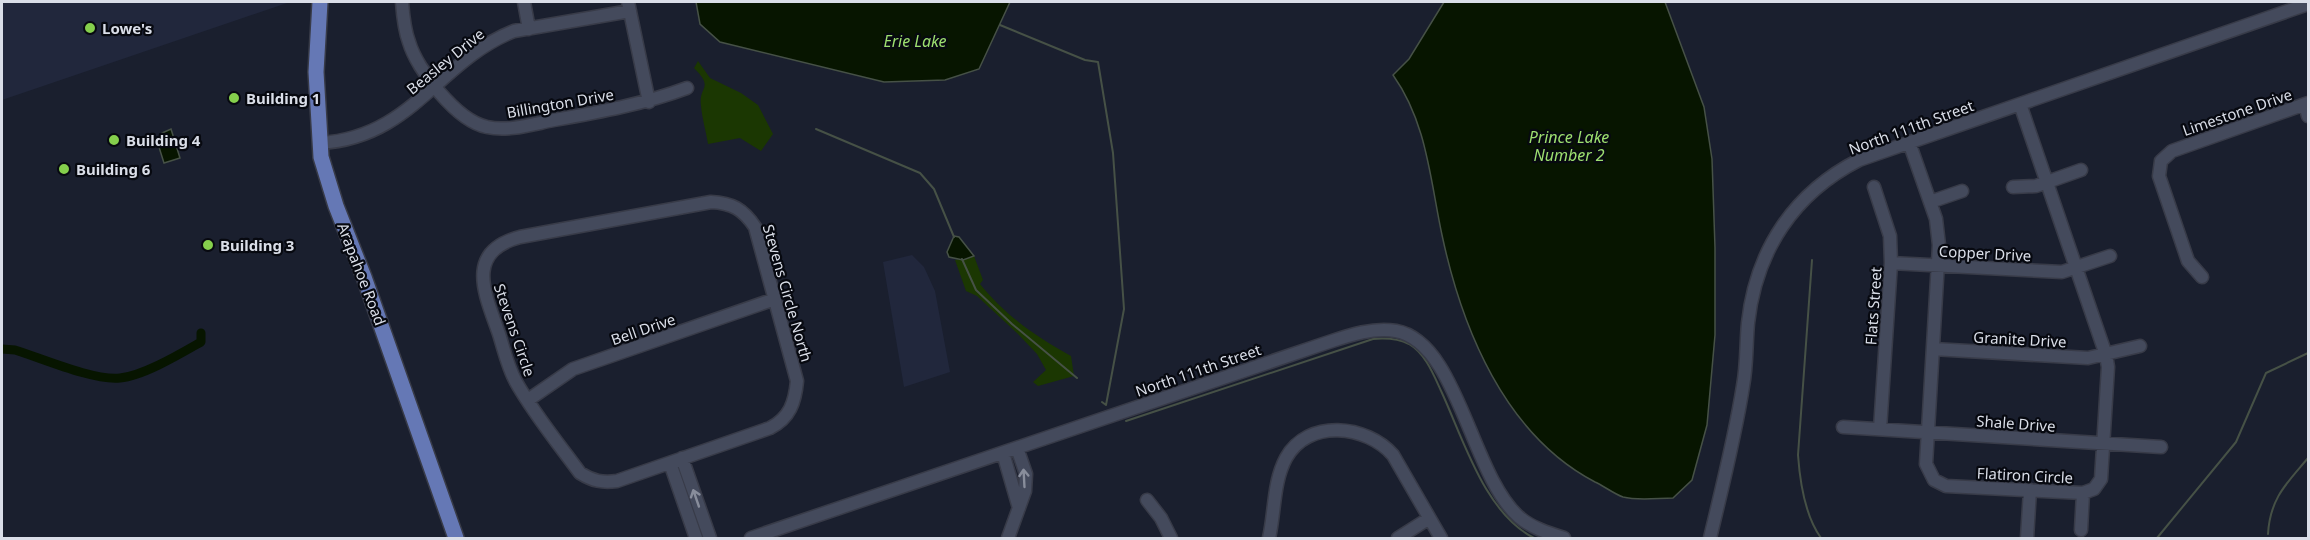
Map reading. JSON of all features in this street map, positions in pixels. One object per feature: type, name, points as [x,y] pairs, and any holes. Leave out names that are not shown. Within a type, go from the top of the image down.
[{"type":"main road","name":"Arapahoe Road","points":[[320,2],[316,81],[321,156],[331,191],[364,277],[456,538]]},
{"type":"street","name":"Billington Drive","points":[[402,2],[409,44],[422,69],[460,112],[473,122],[486,127],[503,129],[649,102],[687,88]]},
{"type":"street","points":[[524,2],[529,29]]},
{"type":"street","name":"North 111th Street","points":[[1710,538],[1743,388],[1754,287],[1767,249],[1792,210],[1807,195],[1842,169],[1909,142],[2308,4]]},
{"type":"street","name":"Beasley Drive","points":[[320,143],[339,142],[374,132],[389,124],[484,45],[514,32],[629,6]]},
{"type":"street","points":[[629,6],[649,102]]},
{"type":"street","name":"Flatiron Circle","points":[[1909,142],[1936,219],[1939,245],[1926,464],[1934,480],[1946,486],[2083,493],[2094,489],[2101,479],[2108,367],[2106,355],[2020,104]]},
{"type":"street","name":"Limestone Drive","points":[[2202,277],[2188,261],[2159,176],[2162,161],[2172,150],[2307,108]]},
{"type":"street","points":[[2013,187],[2026,188],[2081,170]]},
{"type":"street","name":"Flats Street","points":[[1874,187],[1890,236],[1891,263],[1880,429]]},
{"type":"street","points":[[1930,202],[1962,191]]},
{"type":"street","name":"Stevens Circle","points":[[736,206],[711,202],[504,241],[486,261],[483,287],[514,380],[580,473],[591,480],[604,483],[617,481],[780,423],[787,415],[796,394]]},
{"type":"street","name":"Stevens Circle North","points":[[736,206],[747,214],[755,227],[797,381],[796,394]]},
{"type":"street","name":"Copper Drive","points":[[1891,263],[2062,272],[2110,256]]},
{"type":"street","name":"Bell Drive","points":[[528,400],[573,369],[775,299]]},
{"type":"street","name":"North 111th Street","points":[[751,538],[1329,342],[1361,333],[1397,331],[1411,336],[1435,358],[1488,473],[1505,502],[1531,525],[1563,538],[1575,538]]},
{"type":"street","name":"Granite Drive","points":[[1933,349],[2088,358],[2140,346]]},
{"type":"street","name":"Shale Drive","points":[[1843,427],[2161,447]]},
{"type":"street","points":[[1269,538],[1280,474],[1287,456],[1309,438],[1341,429],[1371,436],[1393,455],[1428,519],[1442,538]]},
{"type":"street","points":[[1008,538],[1025,491],[1026,474],[1017,448]]},
{"type":"street","points":[[1003,453],[1019,508]]},
{"type":"street","points":[[676,460],[696,538]]},
{"type":"street","points":[[676,460],[710,538]]},
{"type":"street","points":[[2027,538],[2030,490]]},
{"type":"street","points":[[2081,530],[2083,493]]},
{"type":"street","points":[[1147,500],[1161,518],[1171,538]]},
{"type":"street","points":[[1398,538],[1428,519]]},
{"type":"shaded area","points":[[2,2],[290,2],[2,100]]},
{"type":"shaded area","points":[[912,255],[924,267],[935,291],[950,372],[904,387],[883,262]]},
{"type":"green space","points":[[698,61],[710,78],[741,93],[758,105],[773,134],[761,151],[740,138],[708,144],[701,106],[705,84],[694,68]]},
{"type":"green space","points":[[974,256],[983,280],[980,284],[1000,306],[1022,324],[1071,356],[1074,376],[1038,386],[1033,382],[1046,370],[1037,354],[977,296],[966,291],[955,260]]},
{"type":"water","name":"Erie Lake","points":[[696,2],[1010,2],[979,69],[945,80],[884,82],[720,42],[700,24]]},
{"type":"water","name":"Prince Lake Number 2","points":[[1444,2],[1665,2],[1704,107],[1712,159],[1715,248],[1715,335],[1707,425],[1692,480],[1673,498],[1623,497],[1563,462],[1536,437],[1512,408],[1475,342],[1451,271],[1420,132],[1404,93],[1393,75],[1409,59]]},
{"type":"water","points":[[171,129],[180,158],[164,163],[158,144],[161,143],[162,133]]},
{"type":"water","points":[[954,236],[959,237],[974,256],[963,260],[949,257],[947,252]]},
{"type":"waterway","points":[[1000,25],[1085,60],[1098,62],[1113,153],[1124,309],[1106,405],[1102,402]]},
{"type":"waterway","points":[[816,129],[920,173],[934,189],[954,237]]},
{"type":"waterway","points":[[962,259],[976,290],[1012,324],[1077,378]]},
{"type":"waterway","points":[[1812,260],[1798,455],[1804,499],[1811,520],[1821,538]]},
{"type":"waterway","points":[[2,349],[15,350],[82,373],[120,378],[150,369],[183,352],[201,342],[201,333]]},
{"type":"waterway","points":[[1126,421],[1373,339],[1400,341],[1415,348],[1429,366],[1489,494],[1517,527],[1534,538]]},
{"type":"waterway","points":[[2157,538],[2236,442],[2266,373],[2308,353]]},
{"type":"waterway","points":[[2268,534],[2269,521],[2276,501],[2308,458]]},
{"type":"place","name":"Lowe's","points":[[90,28]]},
{"type":"place","name":"Building 1","points":[[234,98]]},
{"type":"place","name":"Building 4","points":[[114,140]]},
{"type":"place","name":"Building 6","points":[[64,169]]},
{"type":"place","name":"Building 3","points":[[208,245]]}]
